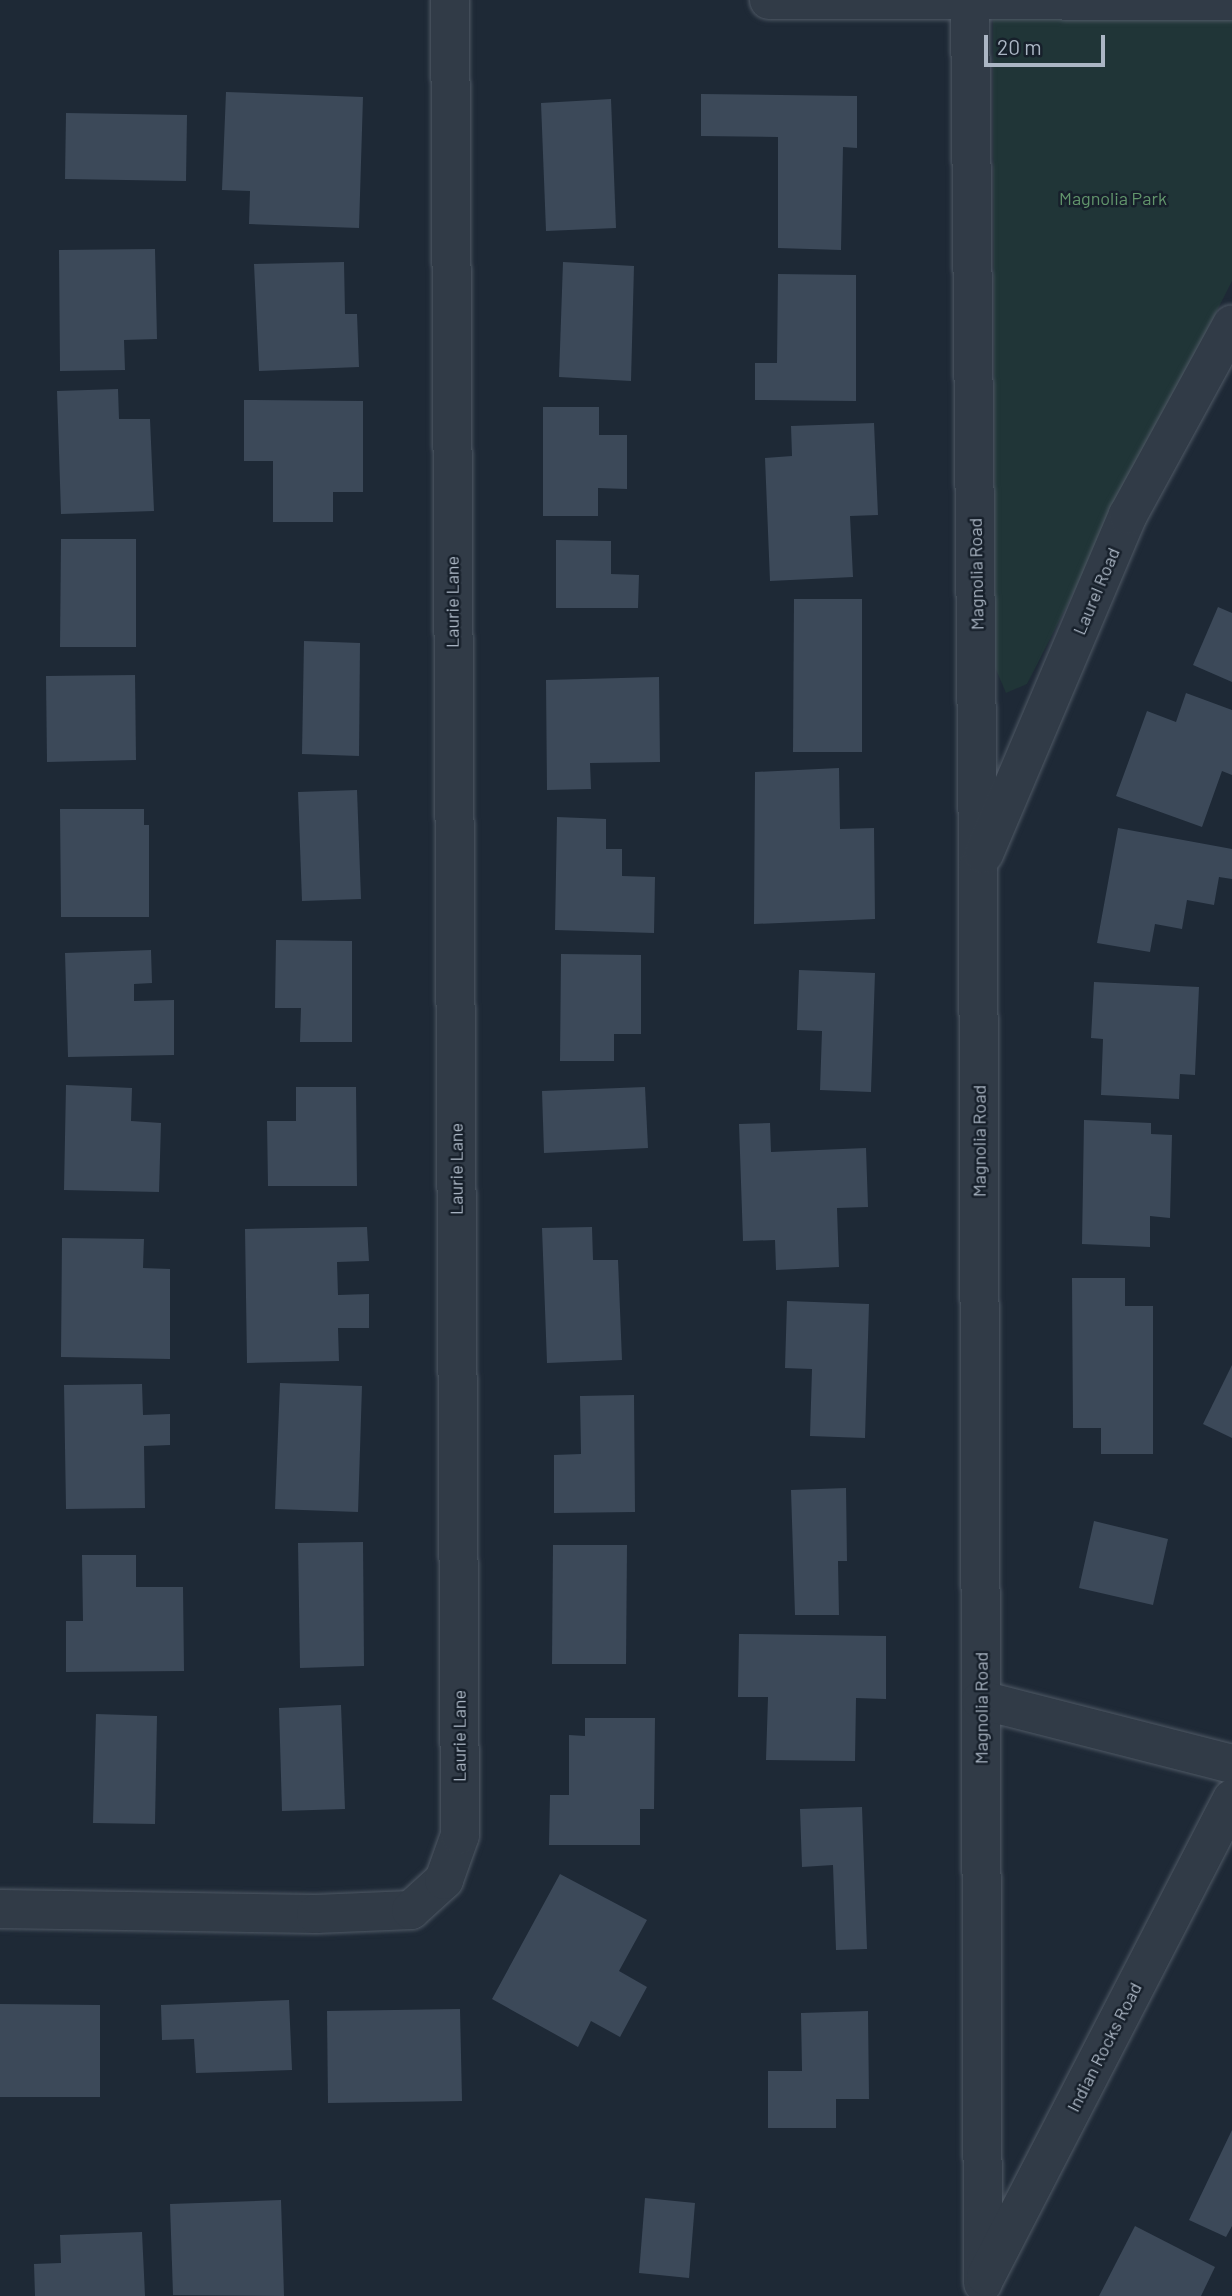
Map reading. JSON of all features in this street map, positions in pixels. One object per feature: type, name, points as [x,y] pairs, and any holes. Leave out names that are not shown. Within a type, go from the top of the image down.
[{"type":"street","name":"Laurie Lane","points":[[0,1909],[316,1914],[411,1910],[443,1881],[460,1835],[450,0]]},
{"type":"street","points":[[769,0],[1232,1]]},
{"type":"street","name":"Magnolia Road","points":[[970,0],[978,867],[981,1700],[979,2289]]},
{"type":"street","name":"Laurel Road","points":[[978,867],[1128,515],[1232,324]]},
{"type":"street","points":[[981,1700],[1232,1764]]},
{"type":"street","name":"Indian Rocks Road","points":[[979,2289],[1232,1799]]},
{"type":"green space","name":"Magnolia Park","points":[[993,0],[1232,0],[1232,281],[1027,684],[1006,693],[995,667]]},
{"type":"building","points":[[226,92],[363,97],[359,228],[249,224],[250,191],[222,190]]},
{"type":"building","points":[[701,94],[857,96],[857,148],[843,147],[841,250],[778,248],[778,137],[701,136]]},
{"type":"building","points":[[611,99],[616,228],[546,231],[541,103]]},
{"type":"building","points":[[66,113],[187,115],[186,181],[65,179]]},
{"type":"building","points":[[155,249],[157,339],[124,340],[125,370],[60,371],[59,250]]},
{"type":"building","points":[[344,262],[345,314],[357,314],[359,367],[259,371],[254,264]]},
{"type":"building","points":[[563,262],[634,266],[631,381],[559,377]]},
{"type":"building","points":[[778,274],[856,275],[856,401],[755,400],[755,363],[777,363]]},
{"type":"building","points":[[118,389],[119,419],[150,419],[154,511],[61,514],[57,391]]},
{"type":"building","points":[[244,400],[363,401],[363,492],[333,492],[333,522],[273,522],[273,461],[244,461]]},
{"type":"building","points":[[543,407],[599,407],[599,435],[627,435],[627,489],[598,488],[598,516],[543,516]]},
{"type":"building","points":[[874,423],[878,515],[850,516],[853,577],[770,581],[765,458],[792,456],[791,426]]},
{"type":"building","points":[[61,539],[136,539],[136,647],[60,647]]},
{"type":"building","points":[[556,540],[611,541],[611,574],[639,575],[638,608],[556,608]]},
{"type":"building","points":[[794,599],[862,599],[862,752],[793,752]]},
{"type":"building","points":[[1218,607],[1232,613],[1232,682],[1193,665]]},
{"type":"building","points":[[304,641],[360,643],[359,756],[302,754]]},
{"type":"building","points":[[135,675],[136,760],[47,762],[46,676]]},
{"type":"building","points":[[659,677],[660,762],[590,763],[591,789],[547,790],[546,680]]},
{"type":"building","points":[[1186,693],[1232,710],[1232,775],[1222,771],[1202,827],[1116,796],[1147,711],[1176,722]]},
{"type":"building","points":[[839,768],[840,829],[874,828],[875,919],[754,924],[755,772]]},
{"type":"building","points":[[357,790],[361,899],[302,901],[298,792]]},
{"type":"building","points":[[60,809],[144,809],[144,825],[149,825],[149,917],[61,917]]},
{"type":"building","points":[[557,817],[606,819],[606,849],[622,849],[622,876],[655,877],[654,933],[555,930]]},
{"type":"building","points":[[1118,828],[1232,849],[1232,879],[1219,877],[1214,905],[1187,900],[1182,929],[1155,924],[1150,952],[1097,943]]},
{"type":"building","points":[[276,940],[352,941],[352,1042],[300,1042],[301,1008],[275,1008]]},
{"type":"building","points":[[151,950],[152,983],[134,984],[134,1001],[174,1000],[174,1055],[68,1057],[65,953]]},
{"type":"building","points":[[561,954],[641,955],[641,1034],[614,1034],[614,1061],[560,1061]]},
{"type":"building","points":[[799,970],[875,973],[871,1092],[820,1090],[822,1031],[797,1030]]},
{"type":"building","points":[[1094,982],[1199,987],[1195,1075],[1180,1074],[1179,1099],[1101,1095],[1103,1039],[1091,1038]]},
{"type":"building","points":[[66,1085],[132,1088],[131,1121],[161,1123],[159,1192],[64,1190]]},
{"type":"building","points":[[296,1087],[356,1087],[357,1186],[268,1186],[267,1121],[296,1121]]},
{"type":"building","points":[[645,1087],[648,1148],[544,1153],[542,1091]]},
{"type":"building","points":[[1084,1120],[1151,1123],[1151,1134],[1172,1135],[1170,1218],[1150,1216],[1150,1247],[1082,1244]]},
{"type":"building","points":[[770,1123],[771,1152],[866,1148],[868,1207],[837,1208],[839,1267],[776,1270],[775,1240],[743,1241],[739,1124]]},
{"type":"building","points":[[367,1227],[369,1261],[337,1262],[338,1295],[369,1294],[369,1328],[338,1328],[339,1361],[247,1363],[245,1229]]},
{"type":"building","points":[[592,1227],[593,1260],[618,1260],[622,1360],[547,1363],[542,1228]]},
{"type":"building","points":[[62,1238],[144,1239],[143,1268],[170,1269],[170,1359],[61,1357]]},
{"type":"building","points":[[1072,1278],[1125,1278],[1125,1306],[1153,1306],[1153,1454],[1101,1454],[1101,1428],[1073,1428]]},
{"type":"building","points":[[787,1301],[869,1304],[865,1438],[810,1436],[812,1369],[785,1368]]},
{"type":"building","points":[[1232,1365],[1232,1438],[1203,1424]]},
{"type":"building","points":[[280,1383],[362,1386],[358,1512],[275,1509]]},
{"type":"building","points":[[142,1384],[143,1415],[170,1414],[170,1445],[144,1446],[145,1508],[66,1509],[64,1385]]},
{"type":"building","points":[[634,1395],[635,1512],[554,1513],[554,1455],[581,1454],[580,1396]]},
{"type":"building","points":[[846,1488],[847,1561],[838,1561],[839,1615],[795,1615],[791,1490]]},
{"type":"building","points":[[1094,1521],[1168,1539],[1153,1605],[1079,1588]]},
{"type":"building","points":[[363,1542],[364,1666],[300,1668],[298,1543]]},
{"type":"building","points":[[553,1545],[627,1545],[626,1664],[552,1664]]},
{"type":"building","points":[[82,1555],[136,1555],[136,1587],[183,1587],[184,1671],[66,1672],[66,1621],[83,1621]]},
{"type":"building","points":[[739,1634],[886,1636],[886,1699],[856,1698],[855,1761],[766,1760],[768,1697],[738,1697]]},
{"type":"building","points":[[341,1705],[345,1809],[282,1811],[279,1708]]},
{"type":"building","points":[[96,1714],[157,1716],[155,1824],[93,1823]]},
{"type":"building","points":[[585,1718],[655,1718],[654,1809],[640,1809],[640,1845],[549,1845],[550,1795],[569,1795],[569,1735],[585,1736]]},
{"type":"building","points":[[862,1807],[867,1949],[836,1950],[833,1865],[802,1867],[800,1809]]},
{"type":"building","points":[[560,1874],[647,1920],[619,1971],[647,1987],[620,2037],[591,2021],[578,2047],[492,1999]]},
{"type":"building","points":[[289,2000],[292,2070],[196,2073],[194,2039],[162,2040],[161,2005]]},
{"type":"building","points":[[0,2004],[100,2005],[100,2097],[0,2097]]},
{"type":"building","points":[[460,2009],[462,2101],[328,2103],[327,2011]]},
{"type":"building","points":[[868,2011],[869,2099],[836,2099],[836,2128],[768,2128],[768,2071],[802,2071],[801,2013]]},
{"type":"building","points":[[1232,2130],[1232,2226],[1226,2237],[1189,2220]]},
{"type":"building","points":[[645,2198],[695,2203],[689,2278],[639,2273]]},
{"type":"building","points":[[281,2200],[284,2296],[173,2295],[170,2204]]},
{"type":"building","points":[[1135,2226],[1215,2267],[1201,2296],[1099,2296]]},
{"type":"building","points":[[142,2232],[145,2296],[35,2296],[34,2264],[61,2263],[60,2235]]}]
